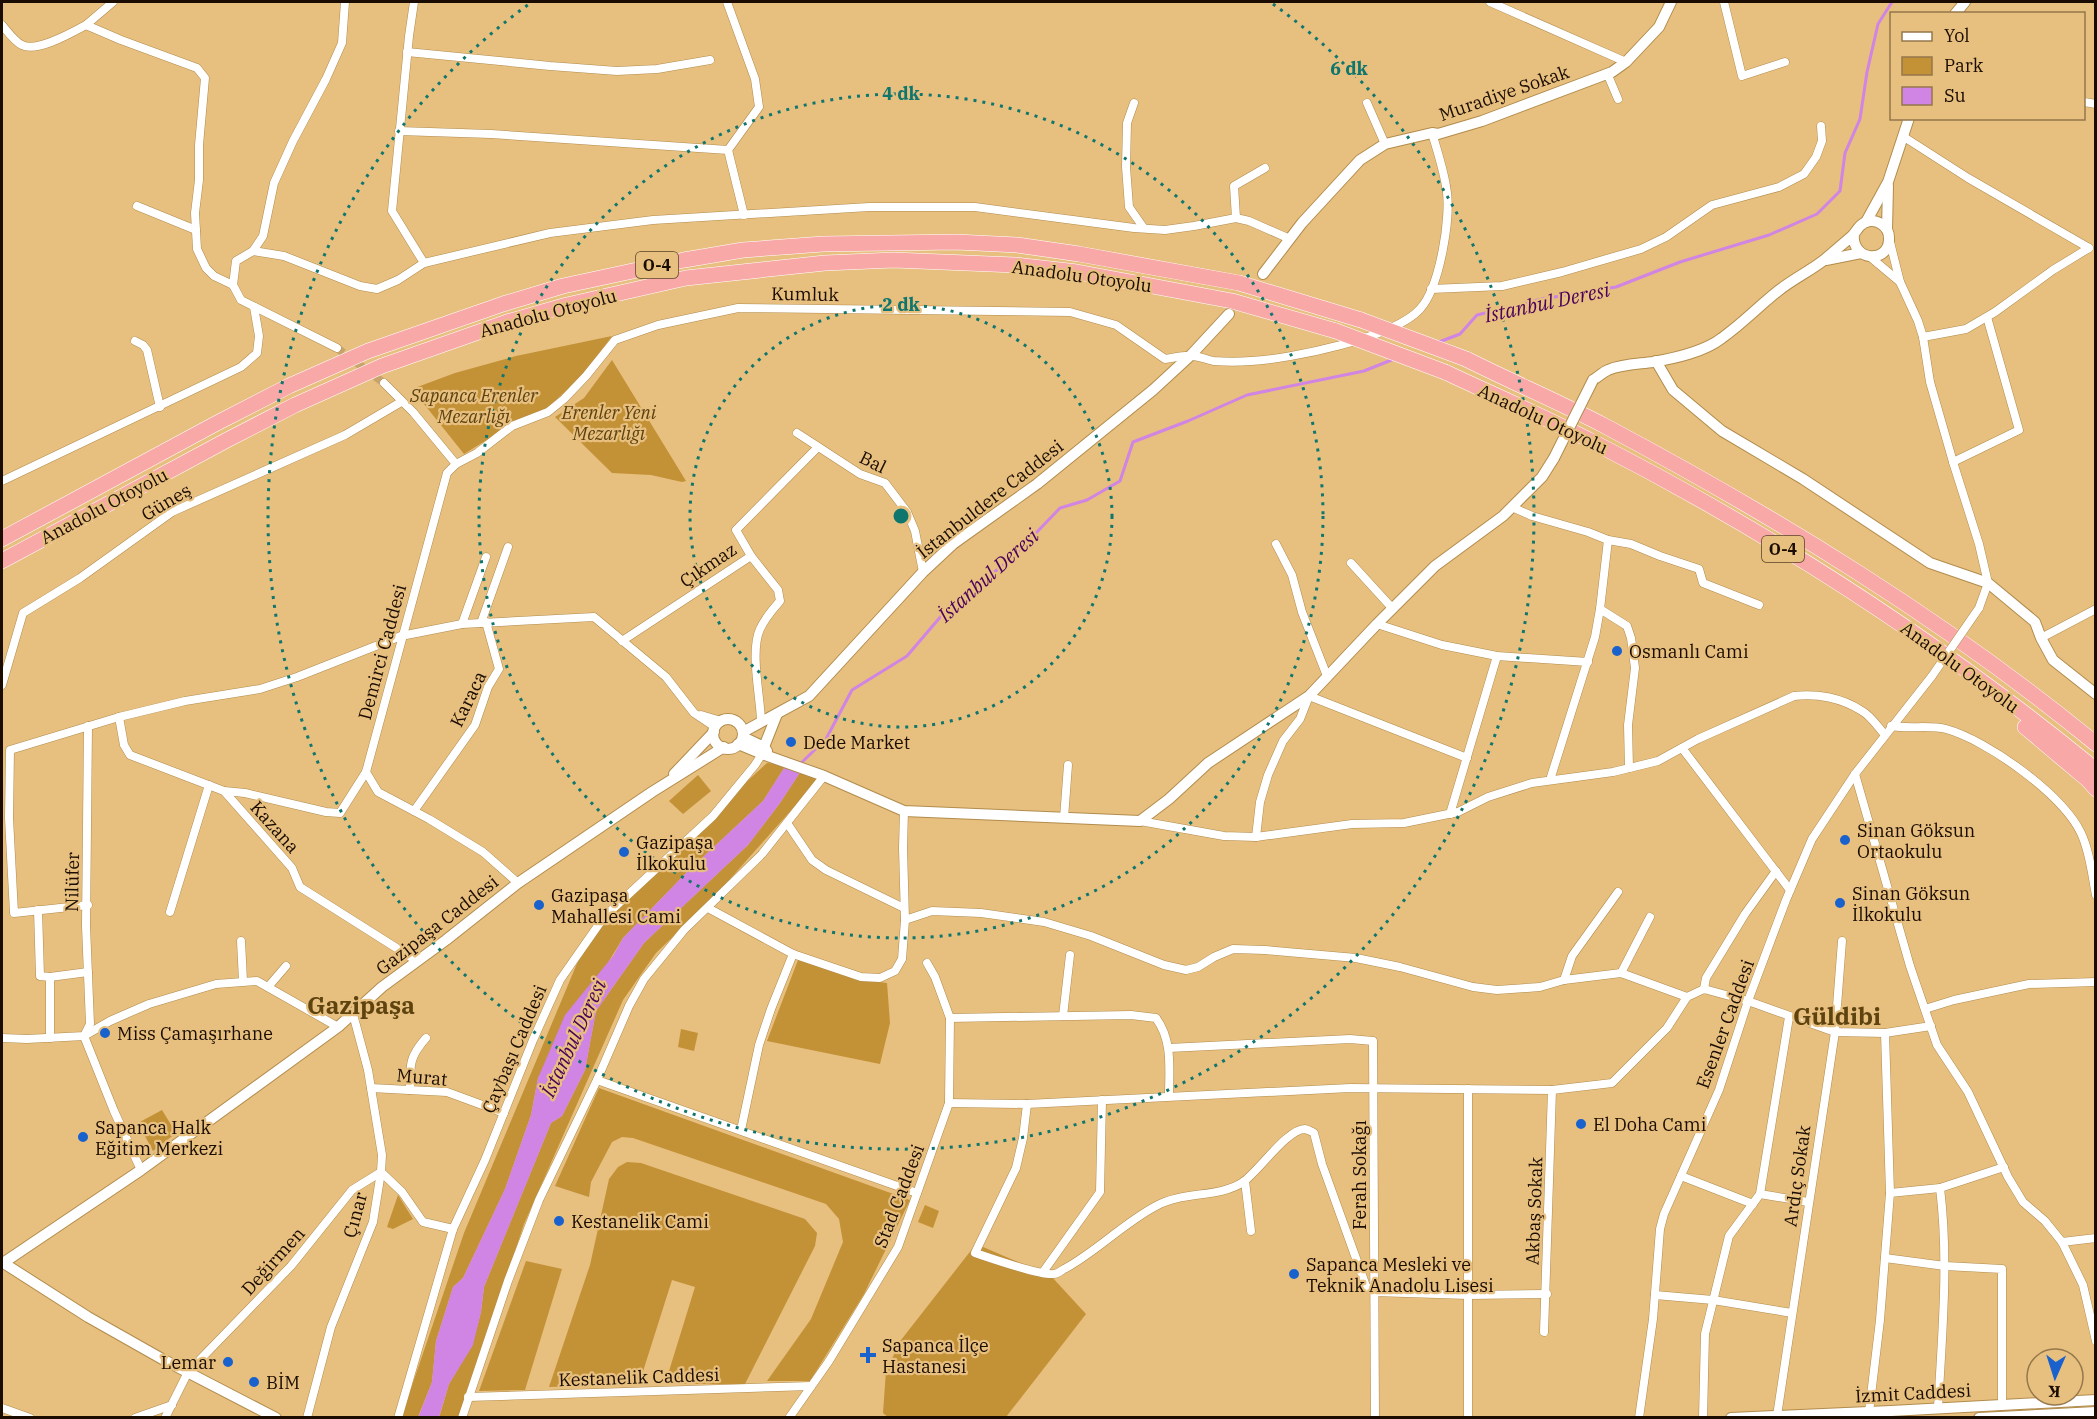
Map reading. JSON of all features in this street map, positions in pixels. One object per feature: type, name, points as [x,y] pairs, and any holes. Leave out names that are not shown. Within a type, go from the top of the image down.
[{"type":"highway","name":"Anadolu Otoyolu","points":[[2,539],[289,386],[368,351],[553,289],[624,272],[743,250],[823,244],[956,242],[1017,245],[1239,283],[1360,320],[1466,358],[1601,424],[1761,512],[1894,597],[1987,661],[2096,743]]},
{"type":"highway","name":"Anadolu Otoyolu","points":[[2,561],[295,405],[382,366],[507,322],[567,305],[686,278],[825,263],[894,260],[1015,265],[1087,274],[1232,301],[1336,331],[1445,372],[1591,440],[1661,478],[1868,601],[1976,678],[2096,770]]},
{"type":"highway","points":[[1868,601],[2036,736],[2096,789]]},
{"type":"street","points":[[2,25],[22,45],[32,47],[64,37],[86,25],[113,2]]},
{"type":"street","points":[[233,285],[237,261],[252,251],[263,236],[274,183],[342,43],[345,2]]},
{"type":"street","points":[[414,2],[392,211],[424,263]]},
{"type":"street","points":[[727,2],[755,79],[759,107],[728,150],[744,215]]},
{"type":"street","points":[[1490,2],[1626,62]]},
{"type":"street","name":"Muradiye Sokak","points":[[1263,274],[1290,239],[1360,160],[1385,144],[1432,133],[1438,134],[1482,121],[1607,73],[1626,62],[1659,27],[1671,2]]},
{"type":"street","points":[[1725,2],[1742,76],[1785,62]]},
{"type":"street","points":[[86,25],[197,68],[205,78],[199,145],[200,180],[195,213],[197,249],[206,268],[214,276],[233,285],[241,300],[337,348]]},
{"type":"street","points":[[407,52],[617,71],[657,69],[710,60]]},
{"type":"street","points":[[1607,73],[1618,99]]},
{"type":"street","points":[[1134,103],[1127,123],[1126,167],[1130,207],[1143,227]]},
{"type":"street","points":[[1367,103],[1385,144]]},
{"type":"street","points":[[1140,821],[1169,799],[1208,763],[1309,696],[1435,566],[1503,516],[1542,477],[1593,380],[1608,370],[1620,366],[1656,361],[1702,350],[1720,340],[1781,289],[1822,261],[1854,234],[1857,228],[1866,222],[1888,183],[1908,120]]},
{"type":"street","points":[[1431,289],[1502,286],[1562,272],[1641,249],[1666,237],[1712,205],[1779,187],[1804,174],[1816,157],[1822,141],[1821,126]]},
{"type":"street","points":[[399,131],[728,150]]},
{"type":"street","name":"Kumluk","points":[[456,464],[477,453],[512,426],[548,412],[586,376],[615,340],[658,325],[738,308],[1070,312],[1116,325],[1165,359],[1191,355],[1215,361],[1251,361],[1325,350],[1396,327],[1420,309],[1431,289],[1442,253],[1448,208],[1447,187],[1432,133]]},
{"type":"street","points":[[1904,137],[1968,178],[2089,248],[1966,329],[1923,337]]},
{"type":"street","points":[[1236,218],[1234,186],[1264,168]]},
{"type":"street","points":[[1822,261],[1880,254],[1888,246],[1888,183]]},
{"type":"street","points":[[137,206],[196,230]]},
{"type":"street","points":[[252,251],[284,256],[360,286],[377,289],[398,280],[424,263],[550,232],[653,220],[869,207],[975,207],[1165,230],[1236,218],[1249,220],[1290,239]]},
{"type":"street","points":[[1866,222],[1878,222],[1888,235],[1900,282],[1923,337],[1930,382],[1977,534],[1988,583]]},
{"type":"street","points":[[1854,234],[1855,246],[1900,282]]},
{"type":"street","points":[[2,481],[241,367],[257,353],[259,336],[254,307]]},
{"type":"street","name":"İstanbuldere Caddesi","points":[[741,738],[809,696],[923,572],[953,544],[1037,484],[1153,390],[1230,314]]},
{"type":"street","points":[[1953,462],[2019,430],[1987,317]]},
{"type":"street","points":[[135,341],[147,350],[160,407]]},
{"type":"street","points":[[1656,361],[1673,390],[1722,431],[1803,479],[1930,563],[1988,583],[2035,622],[2053,660],[2096,694]]},
{"type":"street","points":[[384,383],[456,464]]},
{"type":"street","name":"Güneş","points":[[2,686],[23,614],[81,578],[172,512],[345,435],[401,402]]},
{"type":"street","name":"Bal","points":[[797,433],[860,474],[885,483],[908,512],[915,531],[923,572]]},
{"type":"street","name":"Çıkmaz","points":[[622,641],[751,556],[736,530],[818,447]]},
{"type":"street","name":"Demirci Caddesi","points":[[224,791],[245,793],[326,812],[340,813],[366,772],[447,473],[456,464]]},
{"type":"street","points":[[1512,507],[1532,516],[1608,540],[1631,544],[1699,569],[1703,583],[1759,605]]},
{"type":"street","points":[[1550,780],[1587,662],[1600,609],[1608,540]]},
{"type":"street","points":[[1276,544],[1292,575],[1302,612],[1327,676]]},
{"type":"street","points":[[483,623],[508,547]]},
{"type":"street","points":[[751,556],[778,590],[780,602],[766,617],[758,631],[755,664],[761,720]]},
{"type":"street","points":[[462,624],[486,557]]},
{"type":"street","points":[[1351,563],[1393,609]]},
{"type":"street","name":"Esenler Caddesi","points":[[1639,1418],[1655,1295],[1660,1228],[1664,1214],[1719,1090],[1790,890],[1812,839],[1855,774],[1932,676],[1979,608],[1988,583]]},
{"type":"street","points":[[1600,609],[1627,626],[1631,638],[1635,668],[1628,725],[1629,768]]},
{"type":"street","points":[[2041,638],[2096,609]]},
{"type":"street","points":[[88,905],[14,913],[5,752],[119,717],[185,701],[260,689],[401,636],[462,624],[594,617],[666,678],[694,713],[717,727]]},
{"type":"street","name":"Karaca","points":[[414,811],[475,726],[488,687],[499,669],[483,623]]},
{"type":"street","points":[[1377,624],[1442,645],[1497,656],[1587,662]]},
{"type":"street","points":[[1450,814],[1497,656]]},
{"type":"street","points":[[741,738],[766,753],[904,812],[1140,821],[1224,836],[1256,837],[1352,824],[1404,823],[1458,812],[1488,797],[1521,786],[1629,768],[1658,760],[1794,696],[1812,694],[1841,701],[1864,712],[1885,735]]},
{"type":"street","points":[[1309,696],[1467,758]]},
{"type":"street","points":[[1256,837],[1260,802],[1268,776],[1283,741],[1300,719],[1309,696]]},
{"type":"street","points":[[766,753],[777,714]]},
{"type":"street","name":"İstanbuldere Caddesi","points":[[735,720],[761,720],[777,714]]},
{"type":"street","name":"Kazana","points":[[119,717],[124,745],[130,755],[224,791],[292,868],[300,887],[417,961]]},
{"type":"street","points":[[726,719],[735,720],[739,723],[741,738],[733,747],[724,747],[716,741],[717,727],[726,719]]},
{"type":"street","name":"Nilüfer","points":[[84,1036],[90,1024],[88,726]]},
{"type":"street","points":[[1891,726],[1907,729],[1944,728],[1976,740],[2018,768],[2062,806],[2081,832],[2088,852],[2096,895]]},
{"type":"street","name":"Gazipaşa Caddesi","points":[[662,787],[717,727]]},
{"type":"street","name":"Gazipaşa Caddesi","points":[[2,1263],[141,1170],[338,1027],[382,987],[518,883],[724,747]]},
{"type":"street","points":[[1682,748],[1790,890]]},
{"type":"street","name":"Çaybaşı Caddesi","points":[[398,1418],[453,1229],[485,1160],[560,980],[604,916],[713,816],[766,753]]},
{"type":"street","points":[[1064,818],[1068,765]]},
{"type":"street","points":[[366,772],[378,792],[483,852],[518,883]]},
{"type":"street","points":[[1855,774],[1910,966],[1937,1045],[1968,1092],[2023,1202],[2045,1221],[2062,1242],[2083,1285],[2096,1341]]},
{"type":"street","points":[[462,1418],[508,1281],[539,1200],[597,1080],[629,1006],[644,979],[667,949],[738,875],[762,854],[824,776]]},
{"type":"street","points":[[170,912],[209,785]]},
{"type":"street","points":[[708,908],[794,954],[861,977],[880,978],[895,972],[903,959],[904,812]]},
{"type":"street","points":[[787,823],[812,860],[826,870],[904,908]]},
{"type":"street","points":[[1704,989],[1706,978],[1745,914],[1776,871]]},
{"type":"street","points":[[1564,980],[1572,956],[1617,892]]},
{"type":"street","points":[[38,910],[40,976],[50,977],[88,972]]},
{"type":"street","points":[[905,920],[932,911],[981,913],[1044,922],[1091,936],[1164,965],[1186,970],[1198,967],[1233,949],[1356,958],[1400,967],[1473,987],[1497,990],[1540,987],[1564,980],[1621,973],[1688,997]]},
{"type":"street","points":[[1621,973],[1650,917]]},
{"type":"street","points":[[241,941],[243,981]]},
{"type":"street","name":"Ardıç Sokak","points":[[1777,1416],[1834,1032],[1842,941]]},
{"type":"street","points":[[741,1130],[759,1045],[794,954]]},
{"type":"street","points":[[1063,1016],[1070,955]]},
{"type":"street","name":"Stad Caddesi","points":[[789,1418],[829,1361],[898,1248],[949,1103],[950,1018],[935,977],[927,963]]},
{"type":"street","points":[[268,987],[286,966]]},
{"type":"street","points":[[50,977],[50,1038]]},
{"type":"street","points":[[2,1038],[84,1036],[148,1004],[216,984],[243,981],[257,981],[338,1027]]},
{"type":"street","points":[[1925,1009],[1954,1000],[2029,984],[2096,982]]},
{"type":"street","points":[[949,1103],[1027,1104],[1374,1088],[1552,1090],[1612,1083],[1666,1028],[1688,997],[1704,989],[1749,1001],[1834,1032],[1885,1033],[1930,1026]]},
{"type":"street","name":"Çınar","points":[[307,1418],[331,1327],[373,1222],[381,1172],[382,1155],[368,1070],[352,1014]]},
{"type":"street","points":[[950,1018],[1131,1015],[1156,1018],[1162,1026],[1169,1048],[1169,1096]]},
{"type":"street","points":[[1703,1418],[1705,1334],[1729,1236],[1760,1194],[1789,1017]]},
{"type":"street","points":[[1869,1412],[1890,1193],[1885,1033]]},
{"type":"street","points":[[84,1036],[141,1170]]},
{"type":"street","points":[[410,1090],[410,1065],[416,1050],[426,1038]]},
{"type":"street","name":"Ferah Sokağı","points":[[1169,1048],[1350,1039],[1373,1041],[1375,1418]]},
{"type":"street","points":[[597,1080],[917,1193]]},
{"type":"street","name":"Murat","points":[[371,1088],[447,1092],[504,1113]]},
{"type":"street","points":[[1467,1418],[1468,1089]]},
{"type":"street","name":"Akbaş Sokak","points":[[1544,1332],[1552,1090]]},
{"type":"street","points":[[1043,1272],[1101,1192],[1102,1100]]},
{"type":"street","points":[[1027,1104],[1023,1138],[1016,1168],[975,1253],[1054,1274],[1077,1262],[1158,1204],[1235,1186],[1245,1181],[1295,1132],[1306,1129],[1314,1133],[1322,1164],[1366,1286],[1374,1292],[1468,1295],[1547,1293]]},
{"type":"street","points":[[1890,1193],[1940,1188],[2004,1167]]},
{"type":"street","points":[[381,1172],[402,1192],[423,1222],[453,1229]]},
{"type":"street","name":"Değirmen","points":[[165,1418],[189,1372],[291,1266],[352,1190],[381,1172]]},
{"type":"street","points":[[1681,1176],[1753,1204]]},
{"type":"street","points":[[1245,1181],[1251,1231]]},
{"type":"street","points":[[1938,1408],[1945,1266],[1940,1188]]},
{"type":"street","points":[[1760,1194],[1808,1202]]},
{"type":"street","points":[[2062,1242],[2096,1238]]},
{"type":"street","points":[[1885,1258],[1945,1266],[2002,1269],[2002,1405]]},
{"type":"street","points":[[2,1263],[88,1317],[164,1360],[278,1418]]},
{"type":"street","points":[[1655,1295],[1713,1300],[1792,1313]]},
{"type":"street","name":"Kestanelik Caddesi","points":[[468,1397],[811,1386]]},
{"type":"street","name":"İzmit Caddesi","points":[[1731,1418],[2096,1400]]},
{"type":"street","points":[[135,1418],[172,1404]]},
{"type":"street","points":[[2,1408],[30,1418]]},
{"type":"street","name":"İzmit Caddesi","points":[[1979,1418],[2096,1412]]},
{"type":"green space","name":"Sapanca Erenler Mezarlığı","points":[[612,336],[583,375],[546,409],[506,428],[464,454],[412,389],[455,373],[516,356]]},
{"type":"green space","name":"Erenler Yeni Mezarlığı","points":[[612,360],[686,481],[651,475],[612,473],[555,417],[584,398]]},
{"type":"green space","points":[[767,763],[786,765],[763,801],[687,872],[623,938],[538,1078],[531,1115],[505,1189],[463,1278],[453,1287],[436,1341],[432,1382],[418,1417],[401,1418],[464,1233],[594,923]]},
{"type":"green space","points":[[801,771],[818,780],[714,897],[656,953],[623,1000],[524,1224],[460,1417],[439,1418],[449,1384],[472,1346],[481,1312],[484,1287],[551,1123],[562,1116],[585,1070],[596,1011],[644,943],[748,845]]},
{"type":"green space","points":[[698,775],[711,791],[683,814],[669,801]]},
{"type":"green space","points":[[798,960],[864,980],[887,983],[890,1023],[880,1064],[767,1041]]},
{"type":"green space","points":[[681,1029],[698,1033],[694,1051],[678,1047]]},
{"type":"green space","points":[[599,1088],[910,1200],[864,1294],[810,1381],[767,1381],[811,1319],[843,1242],[839,1219],[826,1204],[633,1138],[622,1137],[612,1142],[591,1182],[589,1197],[555,1186]]},
{"type":"green space","points":[[162,1110],[176,1133],[153,1151],[138,1123]]},
{"type":"green space","points":[[627,1162],[641,1163],[805,1219],[817,1233],[815,1246],[745,1384],[665,1384],[695,1287],[672,1280],[639,1384],[549,1387],[590,1265],[609,1179],[618,1167]]},
{"type":"green space","points":[[398,1195],[413,1219],[393,1229],[387,1227]]},
{"type":"green space","points":[[925,1205],[939,1211],[933,1228],[918,1222]]},
{"type":"green space","points":[[976,1244],[1051,1276],[1086,1314],[1006,1417],[889,1418],[883,1413],[886,1371],[901,1340]]},
{"type":"green space","points":[[526,1261],[562,1269],[525,1390],[479,1391]]},
{"type":"water","points":[[786,765],[801,771],[748,845],[644,943],[596,1011],[585,1070],[562,1116],[551,1123],[484,1287],[473,1345],[449,1384],[439,1417],[418,1418],[432,1382],[436,1341],[453,1287],[463,1278],[505,1189],[531,1115],[538,1078],[565,1015],[613,956],[623,938],[687,872],[763,801]]},
{"type":"waterway","name":"İstanbul Deresi","points":[[1439,342],[1460,334],[1477,315],[1542,299],[1616,287],[1680,262],[1769,235],[1817,214],[1840,191],[1845,153],[1860,119],[1867,72],[1878,24],[1892,2]]},
{"type":"waterway","name":"İstanbul Deresi","points":[[800,764],[826,739],[852,690],[907,656],[948,608],[1011,559],[1060,508],[1087,500],[1120,481],[1133,442],[1247,395],[1364,371],[1394,359]]},
{"type":"tunnel","points":[[337,348],[384,383]]},
{"type":"place","name":"Osmanlı Cami","points":[[1617,651]]},
{"type":"place","name":"Dede Market","points":[[791,742]]},
{"type":"place","name":"Sinan Göksun Ortaokulu","points":[[1845,840]]},
{"type":"place","name":"Gazipaşa İlkokulu","points":[[624,852]]},
{"type":"place","name":"Sinan Göksun İlkokulu","points":[[1840,903]]},
{"type":"place","name":"Gazipaşa Mahallesi Cami","points":[[539,905]]},
{"type":"place","name":"Miss Çamaşırhane","points":[[105,1033]]},
{"type":"place","name":"El Doha Cami","points":[[1581,1124]]},
{"type":"place","name":"Sapanca Halk Eğitim Merkezi","points":[[83,1137]]},
{"type":"place","name":"Kestanelik Cami","points":[[559,1221]]},
{"type":"place","name":"Sapanca Mesleki ve Teknik Anadolu Lisesi","points":[[1294,1274]]},
{"type":"place","name":"Sapanca İlçe Hastanesi","points":[[868,1355]]},
{"type":"place","name":"Lemar","points":[[228,1362]]},
{"type":"place","name":"BİM","points":[[254,1382]]},
{"type":"district","name":"Gazipaşa","points":[[361,1005]]},
{"type":"district","name":"Güldibi","points":[[1837,1016]]}]
